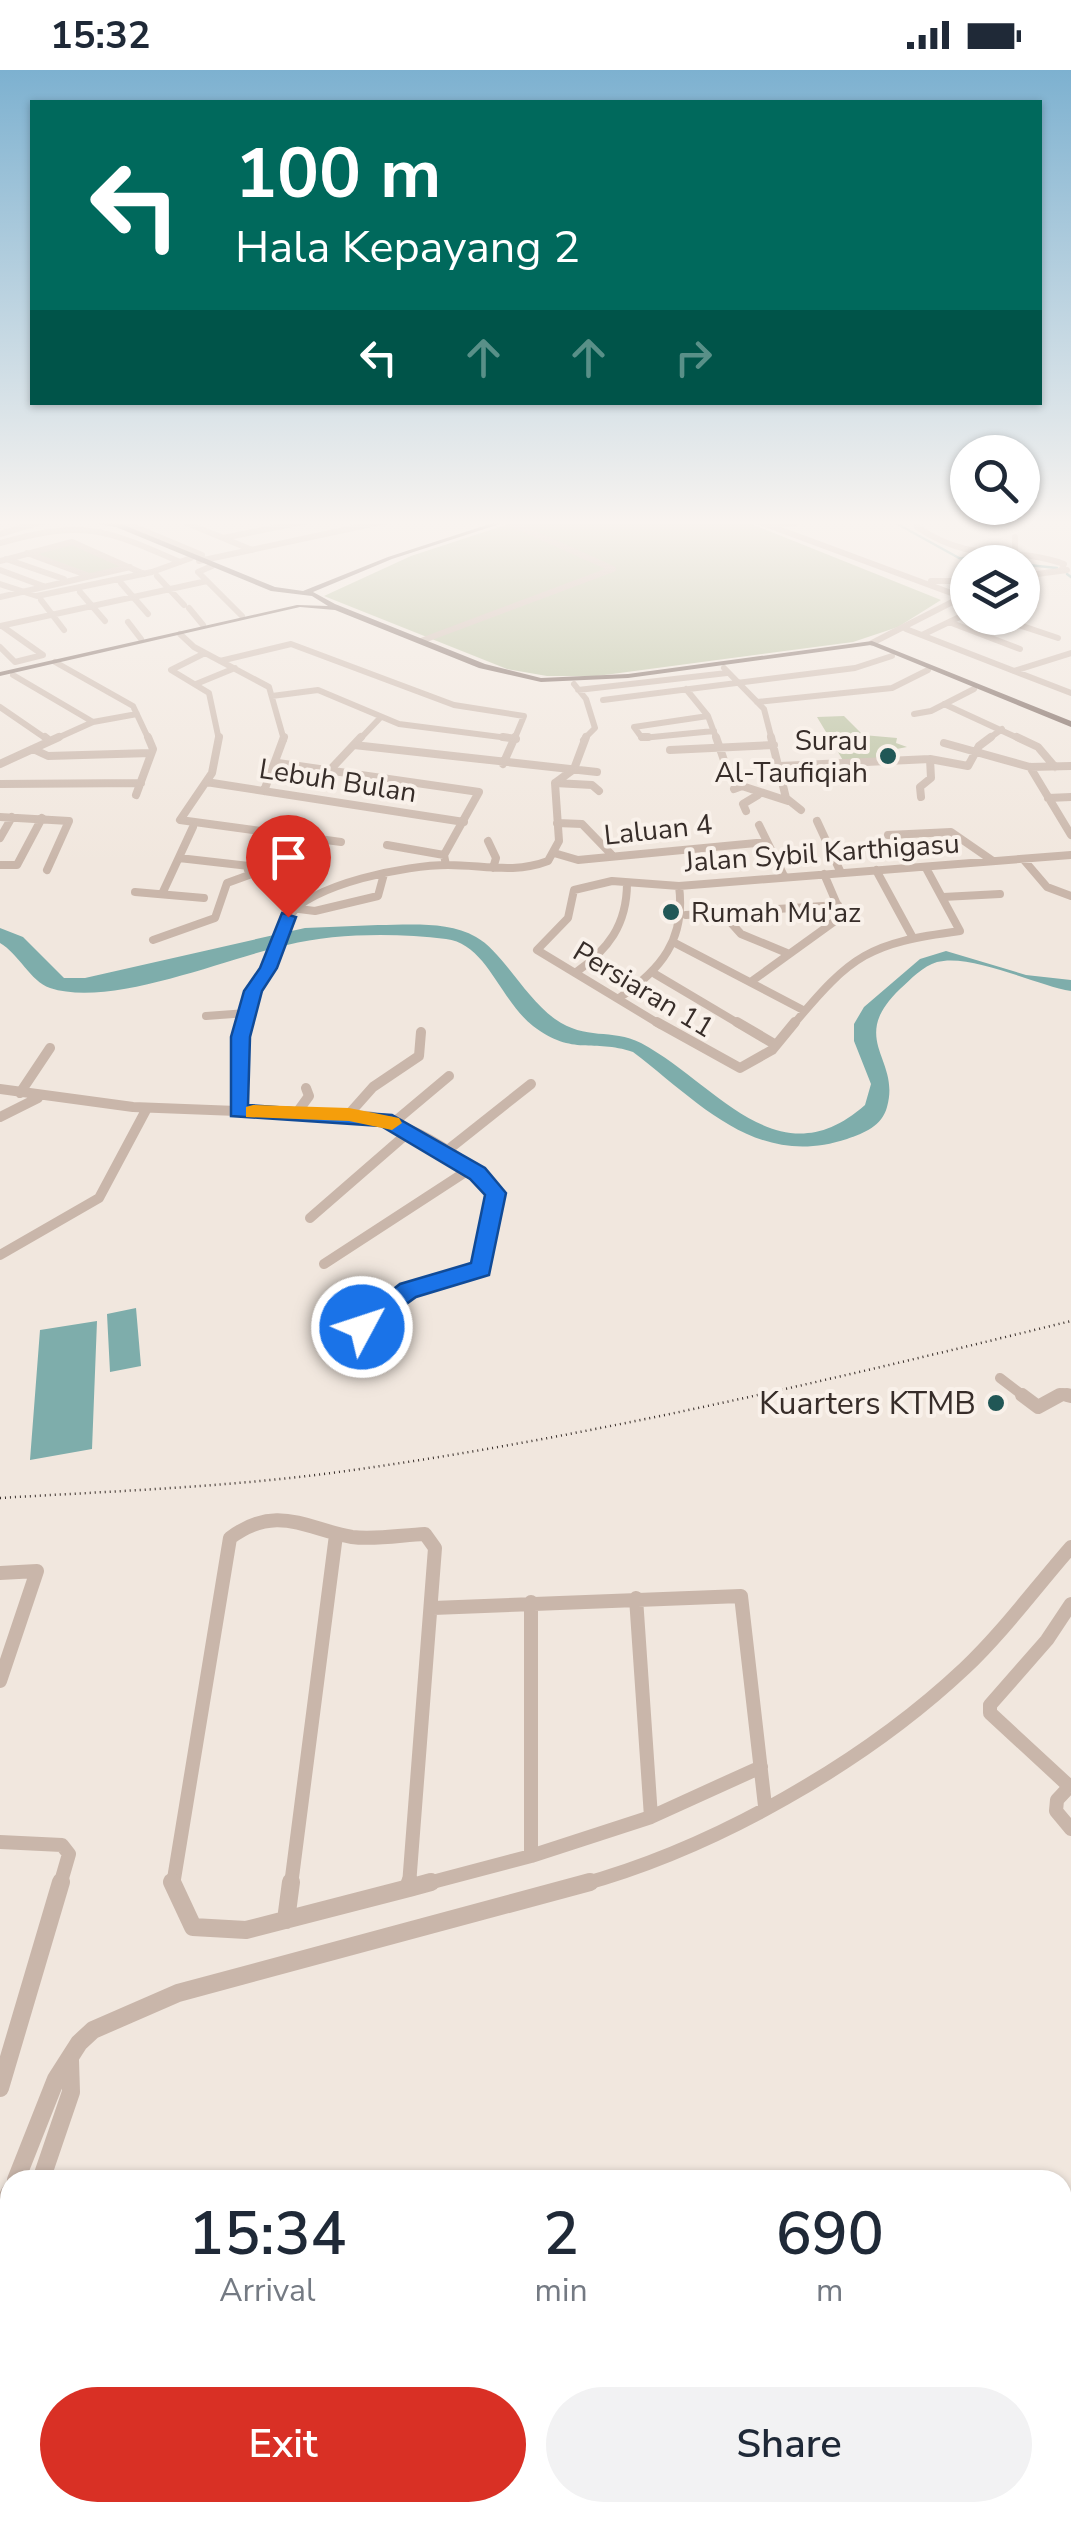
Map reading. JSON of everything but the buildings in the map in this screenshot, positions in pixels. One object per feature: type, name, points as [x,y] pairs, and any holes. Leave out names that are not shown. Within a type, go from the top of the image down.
[{"type":"main road","points":[[0,671],[158,635]]},
{"type":"main road","points":[[0,671],[174,635]]},
{"type":"main road","points":[[396,635],[493,674],[576,687],[843,652],[870,650],[896,657]]},
{"type":"main road","points":[[408,635],[482,666],[576,687]]},
{"type":"main road","points":[[400,637],[421,641],[429,649]]},
{"type":"main road","points":[[541,680],[594,680],[872,645],[1071,726]]},
{"type":"main road","points":[[843,652],[872,645],[1071,726]]},
{"type":"main road","points":[[768,658],[790,660]]},
{"type":"main road","points":[[700,667],[726,670],[744,661]]},
{"type":"street","points":[[0,648],[4,655],[18,662],[43,655],[18,635]]},
{"type":"street","points":[[138,635],[141,639]]},
{"type":"street","points":[[182,635],[206,653],[265,683],[272,696],[284,739],[278,763],[264,791]]},
{"type":"street","points":[[421,641],[436,635]]},
{"type":"street","points":[[872,645],[896,635]]},
{"type":"street","points":[[923,635],[1071,693]]},
{"type":"street","points":[[984,635],[1020,649]]},
{"type":"street","points":[[220,660],[264,646],[300,646],[454,705],[519,714],[526,719],[502,764]]},
{"type":"street","points":[[1014,671],[1071,652]]},
{"type":"street","points":[[206,653],[171,668],[209,694],[222,738],[222,756],[180,820],[341,842]]},
{"type":"street","points":[[603,700],[863,667],[896,657]]},
{"type":"street","points":[[56,662],[133,706],[152,753],[136,795]]},
{"type":"street","points":[[196,684],[236,668]]},
{"type":"street","points":[[726,670],[764,709],[788,801]]},
{"type":"street","points":[[757,702],[892,688],[928,670]]},
{"type":"street","points":[[13,675],[93,722]]},
{"type":"street","points":[[555,782],[574,769],[583,740],[595,728],[592,712],[576,687]]},
{"type":"street","points":[[686,689],[708,716],[716,745]]},
{"type":"street","points":[[914,714],[974,689]]},
{"type":"street","points":[[272,696],[318,690],[380,718],[516,739]]},
{"type":"street","points":[[944,704],[1038,746],[1055,767]]},
{"type":"street","points":[[0,707],[50,741]]},
{"type":"street","points":[[0,764],[93,722],[137,714]]},
{"type":"street","points":[[708,716],[634,728],[642,738],[714,731]]},
{"type":"street","points":[[330,770],[380,718]]},
{"type":"street","points":[[780,766],[930,759],[968,766],[975,752],[1002,729]]},
{"type":"street","points":[[944,743],[1030,767],[1071,766]]},
{"type":"street","points":[[354,745],[597,772]]},
{"type":"street","points":[[716,745],[722,748],[727,769],[740,777],[738,788],[788,801],[802,810]]},
{"type":"street","points":[[670,750],[774,745]]},
{"type":"street","points":[[33,749],[45,756],[152,753]]},
{"type":"street","points":[[0,752],[10,760]]},
{"type":"street","points":[[921,797],[920,787],[931,778],[930,759]]},
{"type":"street","points":[[278,763],[479,792],[445,860]]},
{"type":"street","points":[[1030,767],[1071,835]]},
{"type":"street","points":[[0,784],[141,782]]},
{"type":"street","name":"Lebuh Bulan","points":[[206,782],[464,822]]},
{"type":"street","points":[[555,782],[592,784],[600,792]]},
{"type":"street","points":[[387,845],[494,868],[532,868],[554,853],[559,841],[555,782]]},
{"type":"street","points":[[746,811],[743,804],[758,795]]},
{"type":"street","points":[[1048,798],[1071,797]]},
{"type":"street","points":[[0,817],[69,821],[47,870]]},
{"type":"street","points":[[0,838],[12,817]]},
{"type":"street","points":[[0,865],[17,865],[42,818]]},
{"type":"street","points":[[817,821],[841,873]]},
{"type":"street","points":[[557,823],[582,824],[610,854]]},
{"type":"street","points":[[759,826],[784,876]]},
{"type":"street","points":[[162,894],[193,827]]},
{"type":"street","points":[[888,835],[951,832],[993,861]]},
{"type":"street","points":[[153,940],[215,918],[227,884],[249,870],[268,834]]},
{"type":"street","points":[[488,841],[496,858],[494,868]]},
{"type":"street","name":"Laluan 4","points":[[554,853],[578,860],[767,842]]},
{"type":"street","name":"Jalan Sybil Karthigasu","points":[[577,887],[627,883],[679,886],[1071,855]]},
{"type":"street","points":[[178,858],[249,870],[297,910],[315,912],[378,896],[384,874]]},
{"type":"street","points":[[1024,858],[1047,887],[1071,896]]},
{"type":"street","points":[[238,1112],[241,1037],[253,991],[272,960],[281,927],[297,910],[353,881],[445,860]]},
{"type":"street","points":[[655,974],[776,1044],[832,978],[876,948],[892,940],[959,932],[926,868]]},
{"type":"street","points":[[876,870],[913,938]]},
{"type":"street","points":[[752,982],[786,953],[842,916],[824,874]]},
{"type":"street","points":[[575,973],[609,949],[626,910],[627,883]]},
{"type":"street","points":[[619,998],[655,974],[673,942],[686,915],[679,886]]},
{"type":"street","name":"Persiaran 11","points":[[577,887],[569,920],[560,933],[537,950],[732,1066],[749,1066],[776,1044]]},
{"type":"street","points":[[135,892],[204,898]]},
{"type":"street","points":[[942,898],[1000,894]]},
{"type":"street","points":[[686,915],[838,905]]},
{"type":"street","points":[[723,914],[726,926],[786,953]]},
{"type":"street","points":[[673,942],[803,1010]]},
{"type":"street","points":[[206,1016],[247,1013]]},
{"type":"street","points":[[349,1114],[373,1087],[418,1056],[421,1032]]},
{"type":"street","points":[[20,1094],[50,1048]]},
{"type":"street","points":[[393,1123],[449,1076]]},
{"type":"street","points":[[444,1153],[531,1084]]},
{"type":"street","points":[[296,1114],[310,1096],[306,1088]]},
{"type":"street","points":[[0,1089],[38,1098],[146,1110],[349,1114],[393,1123],[470,1168],[496,1193],[481,1269],[408,1290],[362,1327]]},
{"type":"street","points":[[0,1117],[38,1098]]},
{"type":"street","points":[[0,1255],[99,1198],[146,1110]]},
{"type":"street","points":[[310,1218],[409,1132]]},
{"type":"street","points":[[324,1264],[470,1168]]},
{"type":"street","points":[[1000,1378],[1038,1406],[1063,1393],[1071,1396]]},
{"type":"street","points":[[409,1889],[435,1548],[425,1534],[336,1534],[305,1521],[248,1524],[230,1538],[172,1883],[193,1927],[246,1930],[409,1889],[531,1856],[651,1817],[761,1766]]},
{"type":"street","points":[[286,1920],[336,1534]]},
{"type":"street","points":[[20,2170],[54,2083],[93,2030],[178,1993],[616,1876],[765,1806],[830,1772],[966,1667],[1071,1546]]},
{"type":"street","points":[[0,1573],[37,1571],[0,1681]]},
{"type":"street","points":[[433,1608],[742,1596],[765,1806]]},
{"type":"street","points":[[636,1598],[651,1817]]},
{"type":"street","points":[[531,1602],[531,1856]]},
{"type":"street","points":[[1071,1604],[1047,1640],[990,1705],[990,1713],[1070,1785],[1058,1800],[1056,1811],[1071,1828]]},
{"type":"street","points":[[0,1842],[62,1845],[69,1854],[0,2088]]},
{"type":"street","points":[[44,2170],[71,2092],[70,2060]]},
{"type":"green space","points":[[423,635],[873,635],[853,642],[597,676],[547,676],[507,669]]},
{"type":"green space","points":[[844,716],[863,735],[897,738],[896,743],[907,747],[876,753],[883,760],[844,762],[817,717]]},
{"type":"water","points":[[441,926],[476,937],[544,1010],[566,1026],[641,1043],[748,1118],[776,1130],[804,1133],[833,1126],[865,1105],[871,1084],[854,1041],[854,1024],[864,1007],[920,959],[946,951],[1026,975],[1071,980],[1071,991],[967,962],[951,960],[927,966],[900,989],[878,1022],[876,1036],[889,1090],[881,1119],[847,1139],[814,1146],[785,1145],[731,1126],[633,1052],[572,1044],[547,1035],[521,1015],[472,951],[446,939],[387,935],[325,938],[104,992],[75,992],[43,985],[0,943],[0,928],[23,937],[64,978],[85,978],[305,928]]},
{"type":"water","points":[[136,1308],[141,1366],[110,1372],[107,1314]]},
{"type":"water","points":[[97,1321],[92,1449],[30,1460],[40,1330]]},
{"type":"railway","points":[[0,1498],[260,1481],[529,1442],[891,1365],[1071,1321]]},
{"type":"slow traffic","points":[[253,1112],[349,1114],[392,1123]]},
{"type":"place","name":"Surau Al-Taufiqiah","points":[[888,756]]},
{"type":"place","name":"Rumah Mu'az","points":[[671,912]]},
{"type":"place","name":"Kuarters KTMB","points":[[996,1403]]},
{"type":"route","points":[[288,917],[281,927],[272,960],[253,991],[241,1037],[238,1112],[349,1114],[384,1120],[478,1173],[496,1193],[481,1269],[408,1290],[362,1327]]}]
